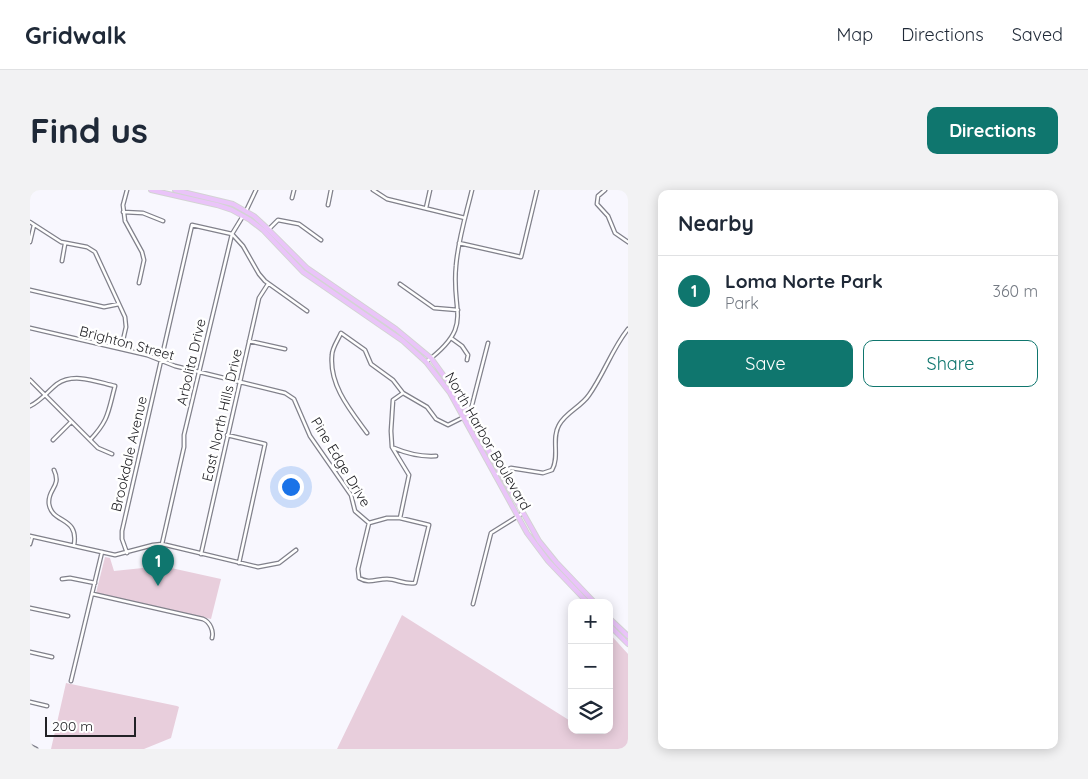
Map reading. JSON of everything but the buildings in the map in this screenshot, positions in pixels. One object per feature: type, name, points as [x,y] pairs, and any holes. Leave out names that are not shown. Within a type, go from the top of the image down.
[{"type":"main road","name":"North Harbor Boulevard","points":[[151,190],[217,205],[243,216],[263,230],[303,272],[353,308],[403,340],[426,362],[450,393],[500,472],[539,542],[591,599]]},
{"type":"main road","name":"North Harbor Boulevard","points":[[178,190],[233,204],[246,211],[269,229],[306,268],[396,329],[431,358],[449,382],[495,475],[542,554],[584,599]]},
{"type":"main road","points":[[613,622],[628,636]]},
{"type":"main road","points":[[613,629],[628,644]]},
{"type":"street","points":[[127,190],[123,212],[125,221],[142,252],[144,260],[139,283]]},
{"type":"street","points":[[178,190],[178,196]]},
{"type":"street","name":"Arbolita Drive","points":[[162,544],[184,447],[184,435],[232,234],[256,190]]},
{"type":"street","points":[[292,198],[294,190]]},
{"type":"street","points":[[328,206],[331,190]]},
{"type":"street","points":[[373,190],[387,198],[465,218]]},
{"type":"street","points":[[426,208],[430,190]]},
{"type":"street","points":[[426,362],[451,338],[458,322],[455,267],[472,190]]},
{"type":"street","points":[[460,243],[521,257],[537,190]]},
{"type":"street","points":[[605,190],[597,198],[598,206],[608,216],[615,233],[628,242]]},
{"type":"street","points":[[123,212],[143,213],[164,221]]},
{"type":"street","points":[[269,229],[278,220],[291,222],[300,225],[321,240]]},
{"type":"street","points":[[30,222],[65,244],[87,247],[95,252],[126,322],[121,349]]},
{"type":"street","points":[[30,242],[34,225]]},
{"type":"street","name":"Brookdale Avenue","points":[[126,553],[122,531],[192,225],[232,234]]},
{"type":"street","points":[[232,234],[243,246],[259,274],[268,284],[307,311]]},
{"type":"street","points":[[62,261],[65,244]]},
{"type":"street","name":"East North Hills Drive","points":[[201,554],[259,298],[268,284]]},
{"type":"street","points":[[400,284],[434,308],[458,310]]},
{"type":"street","points":[[30,290],[104,307],[119,304]]},
{"type":"street","name":"Brighton Street","points":[[30,328],[121,349],[161,360],[175,366],[286,393],[294,399],[299,409]]},
{"type":"street","points":[[495,475],[513,468],[543,473],[552,470],[555,461],[556,434],[559,424],[587,398],[603,373],[614,347],[628,329]]},
{"type":"street","points":[[367,433],[342,399],[334,378],[332,354],[341,333],[365,350],[372,364],[393,380],[403,393],[427,407],[436,419],[448,425],[465,416],[471,409],[488,344]]},
{"type":"street","points":[[451,338],[462,346],[468,356],[467,360]]},
{"type":"street","points":[[249,341],[285,349]]},
{"type":"street","points":[[30,406],[36,403],[59,382],[70,378],[83,378],[114,386],[106,420],[90,440]]},
{"type":"street","points":[[30,380],[98,448],[112,454]]},
{"type":"street","points":[[400,518],[409,475],[392,447],[391,431],[393,400],[403,393]]},
{"type":"street","name":"Pine Edge Drive","points":[[299,409],[310,436],[350,495],[356,510],[369,523]]},
{"type":"street","points":[[53,440],[71,422]]},
{"type":"street","points":[[227,435],[265,444],[239,563]]},
{"type":"street","points":[[392,447],[407,454],[421,457],[436,456]]},
{"type":"street","points":[[54,470],[57,476],[57,484],[51,493],[49,505],[54,514],[74,529],[74,545]]},
{"type":"street","points":[[473,604],[491,533],[522,514]]},
{"type":"street","points":[[387,518],[400,518],[429,525],[415,583],[409,584],[385,579],[373,582],[364,581],[359,578],[358,569],[369,523],[387,518]]},
{"type":"street","points":[[30,544],[31,536],[115,555],[153,544],[162,544],[261,567],[279,562],[296,550]]},
{"type":"street","points":[[71,682],[102,552]]},
{"type":"street","points":[[62,579],[70,578],[95,583]]},
{"type":"street","points":[[93,594],[203,619],[210,623],[214,634],[212,638]]},
{"type":"street","points":[[30,608],[68,616]]},
{"type":"street","points":[[30,652],[52,657]]},
{"type":"street","points":[[30,702],[47,706]]},
{"type":"street","points":[[30,746],[36,749]]},
{"type":"shaded area","points":[[105,557],[110,558],[114,571],[162,566],[221,579],[211,619],[96,593]]},
{"type":"shaded area","points":[[402,615],[568,719],[568,734],[613,734],[613,637],[628,654],[628,749],[337,749]]},
{"type":"shaded area","points":[[66,683],[179,707],[171,738],[144,749],[51,749]]},
{"type":"place","name":"Loma Norte Park","points":[[158,586]]}]
